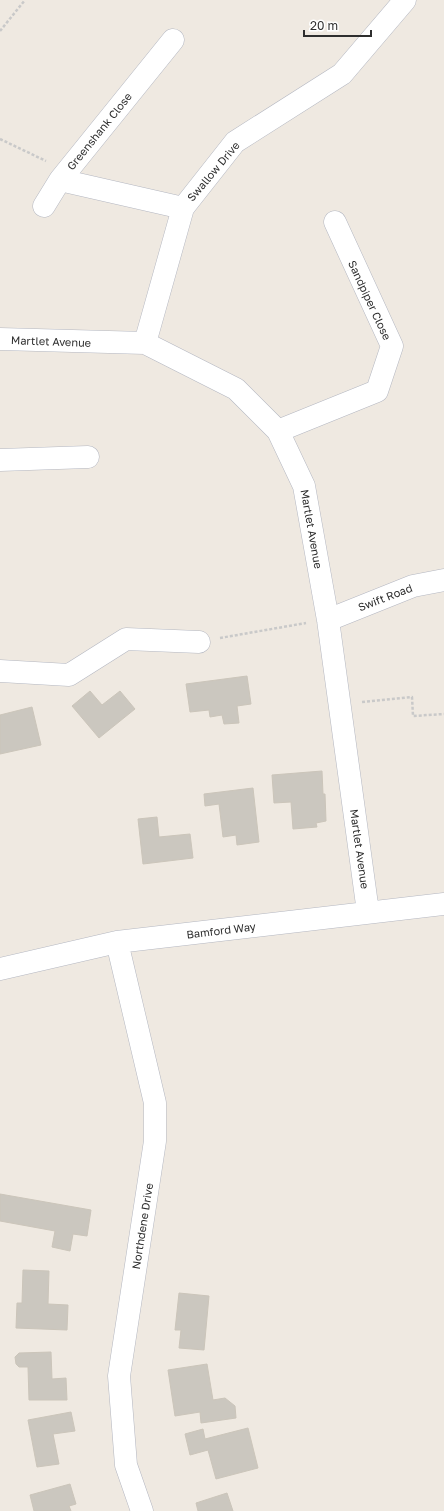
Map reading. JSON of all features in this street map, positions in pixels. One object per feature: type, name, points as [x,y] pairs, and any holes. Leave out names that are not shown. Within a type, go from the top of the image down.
[{"type":"street","name":"Swallow Drive","points":[[145,343],[183,208],[235,142],[342,74],[397,3]]},
{"type":"street","name":"Greenshank Close","points":[[173,40],[63,175],[183,208]]},
{"type":"street","points":[[44,206],[63,175]]},
{"type":"street","name":"Sandpiper Close","points":[[278,431],[377,390],[392,346],[335,222]]},
{"type":"street","name":"Martlet Avenue","points":[[0,339],[145,343],[236,389],[278,431],[304,486],[328,620],[368,912]]},
{"type":"street","points":[[0,460],[88,457]]},
{"type":"street","name":"Swift Road","points":[[328,620],[413,586],[444,580]]},
{"type":"street","points":[[0,671],[69,675],[126,639],[200,642]]},
{"type":"street","name":"Bamford Way","points":[[0,970],[117,942],[444,904]]},
{"type":"street","name":"Northdene Drive","points":[[117,942],[155,1103],[155,1141],[119,1376],[126,1466],[142,1511]]},
{"type":"path","points":[[0,31],[25,0]]},
{"type":"path","points":[[0,139],[63,175]]},
{"type":"path","points":[[200,642],[328,620]]},
{"type":"path","points":[[340,704],[412,697],[413,716],[444,714]]},
{"type":"building","points":[[247,676],[251,704],[237,706],[239,723],[224,724],[222,715],[210,717],[209,710],[190,712],[186,684]]},
{"type":"building","points":[[90,691],[102,705],[120,691],[135,709],[99,738],[72,706]]},
{"type":"building","points":[[32,707],[41,745],[0,754],[0,715]]},
{"type":"building","points":[[322,771],[326,821],[316,823],[317,827],[293,829],[291,802],[274,803],[272,775]]},
{"type":"building","points":[[253,788],[259,842],[237,845],[236,835],[223,837],[219,804],[205,806],[204,794]]},
{"type":"building","points":[[157,817],[159,837],[190,834],[193,858],[143,864],[138,819]]},
{"type":"building","points":[[0,1194],[91,1210],[87,1236],[73,1234],[70,1251],[52,1247],[55,1231],[0,1221]]},
{"type":"building","points":[[23,1270],[49,1271],[48,1304],[68,1305],[67,1330],[16,1328],[17,1303],[22,1303]]},
{"type":"building","points":[[179,1293],[209,1296],[204,1350],[179,1348],[181,1330],[175,1330]]},
{"type":"building","points":[[51,1352],[52,1379],[66,1378],[67,1400],[29,1400],[28,1367],[19,1367],[16,1364],[15,1357],[19,1353]]},
{"type":"building","points":[[207,1364],[213,1400],[225,1398],[235,1406],[236,1418],[201,1423],[200,1412],[175,1416],[168,1370]]},
{"type":"building","points":[[71,1412],[75,1431],[53,1434],[59,1464],[37,1467],[28,1420]]},
{"type":"building","points":[[248,1428],[258,1468],[216,1479],[208,1450],[190,1455],[185,1434],[203,1429],[205,1439]]},
{"type":"building","points":[[70,1484],[76,1504],[69,1506],[71,1511],[34,1511],[30,1495]]},
{"type":"building","points":[[227,1493],[233,1511],[198,1511],[196,1503]]}]
